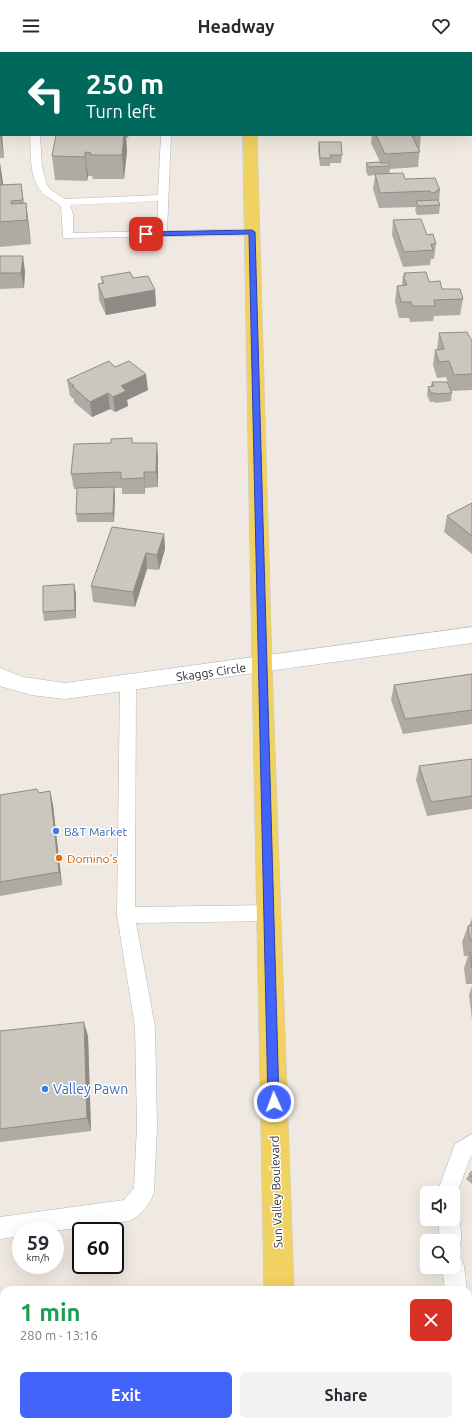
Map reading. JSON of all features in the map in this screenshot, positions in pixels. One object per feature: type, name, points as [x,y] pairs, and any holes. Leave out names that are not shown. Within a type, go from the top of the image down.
[{"type":"main road","name":"Sun Valley Boulevard","points":[[250,136],[268,913],[279,1286]]},
{"type":"street","name":"Skaggs Circle","points":[[0,676],[7,681],[33,688],[65,691],[472,636]]},
{"type":"lane","points":[[35,136],[38,166],[42,184],[46,192],[62,202],[66,207],[68,236],[252,232]]},
{"type":"lane","points":[[162,234],[166,136]]},
{"type":"lane","points":[[62,202],[164,198]]},
{"type":"lane","points":[[0,1228],[129,1210],[144,1192],[148,1126],[145,1027],[138,976],[126,915],[128,683]]},
{"type":"lane","points":[[126,915],[268,913]]},
{"type":"lane","points":[[450,1186],[462,1151],[472,1144]]},
{"type":"lane","points":[[454,1274],[456,1286]]},
{"type":"building","points":[[56,136],[124,136],[122,155],[90,155],[91,153],[85,152],[85,157],[52,156]]},
{"type":"building","points":[[376,136],[412,136],[420,152],[385,154]]},
{"type":"building","points":[[319,142],[341,142],[342,155],[330,155],[331,158],[320,158]]},
{"type":"building","points":[[366,163],[388,163],[390,166],[369,167]]},
{"type":"building","points":[[403,173],[405,179],[435,178],[440,190],[432,193],[430,191],[380,193],[375,174]]},
{"type":"building","points":[[21,184],[23,200],[11,201],[11,204],[26,203],[27,220],[0,222],[0,185]]},
{"type":"building","points":[[438,200],[440,205],[418,206],[416,201]]},
{"type":"building","points":[[421,219],[427,235],[433,234],[436,244],[431,244],[433,250],[404,252],[393,220]]},
{"type":"building","points":[[0,256],[23,256],[21,273],[0,273]]},
{"type":"building","points":[[130,272],[133,278],[148,276],[155,290],[104,299],[98,284],[104,283],[101,277]]},
{"type":"building","points":[[426,272],[429,282],[440,281],[442,289],[460,289],[463,299],[434,300],[435,306],[412,306],[411,302],[401,302],[397,286],[407,285],[403,276],[405,276],[404,273]]},
{"type":"building","points":[[467,332],[472,341],[472,374],[454,375],[449,361],[439,362],[435,350],[444,349],[439,333]]},
{"type":"building","points":[[109,361],[115,367],[129,361],[146,374],[121,386],[126,391],[113,397],[108,393],[90,402],[67,380]]},
{"type":"building","points":[[432,382],[447,382],[452,393],[431,393],[428,387],[434,386]]},
{"type":"building","points":[[132,438],[132,443],[157,443],[156,472],[144,472],[144,478],[121,479],[121,472],[71,474],[74,444],[111,443],[111,439]]},
{"type":"building","points":[[114,487],[113,513],[76,514],[77,488]]},
{"type":"building","points":[[472,503],[472,536],[447,516]]},
{"type":"building","points":[[112,527],[164,534],[157,555],[146,553],[133,592],[91,586]]},
{"type":"building","points":[[74,584],[75,610],[43,612],[43,586]]},
{"type":"building","points":[[472,674],[472,710],[405,719],[394,685]]},
{"type":"building","points":[[472,759],[472,796],[431,802],[419,766]]},
{"type":"building","points":[[37,789],[39,793],[50,791],[59,872],[0,882],[0,795]]},
{"type":"building","points":[[472,925],[472,940],[470,940],[468,926]]},
{"type":"building","points":[[470,952],[472,952],[472,968]]},
{"type":"building","name":"Valley Pawn","points":[[84,1022],[87,1118],[0,1129],[0,1031]]},
{"type":"place","name":"B&T Market","points":[[56,831]]},
{"type":"place","name":"Domino's","points":[[59,858]]},
{"type":"place","name":"Valley Pawn","points":[[45,1089]]},
{"type":"route","points":[[146,234],[252,232],[274,1102]]}]
